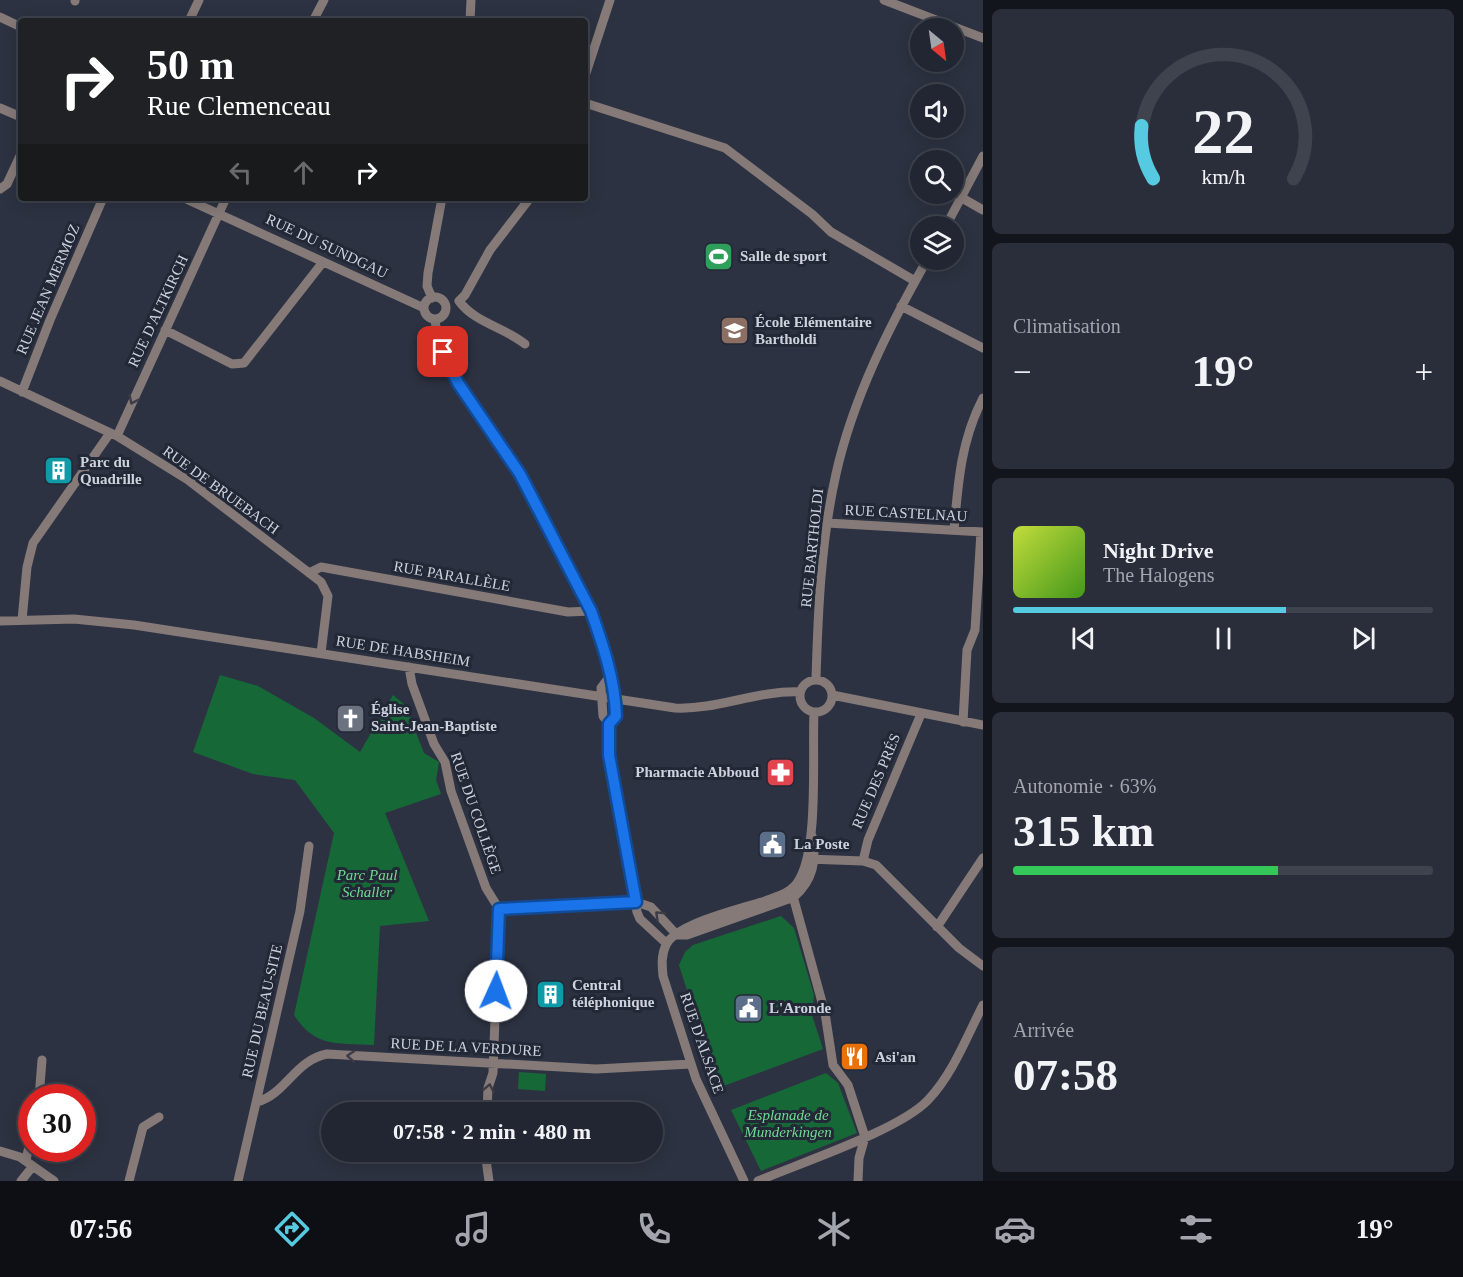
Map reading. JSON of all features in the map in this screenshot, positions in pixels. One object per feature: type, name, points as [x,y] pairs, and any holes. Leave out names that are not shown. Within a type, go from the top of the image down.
[{"type":"street","points":[[190,18],[199,0]]},
{"type":"street","points":[[315,18],[324,0]]},
{"type":"street","points":[[470,18],[471,0]]},
{"type":"street","points":[[588,67],[610,0]]},
{"type":"street","points":[[884,0],[983,38]]},
{"type":"street","points":[[0,17],[18,26]]},
{"type":"street","points":[[588,104],[725,148],[812,214],[831,232],[915,281]]},
{"type":"street","points":[[0,108],[18,116]]},
{"type":"street","points":[[964,194],[983,156]]},
{"type":"street","points":[[0,189],[7,184],[18,160]]},
{"type":"street","points":[[964,199],[983,210]]},
{"type":"street","name":"RUE JEAN MERMOZ","points":[[22,392],[50,320],[102,201]]},
{"type":"street","name":"RUE DU SUNDGAU","points":[[191,201],[424,308]]},
{"type":"street","name":"RUE D'ALTKIRCH","points":[[22,620],[27,567],[33,543],[113,435],[225,201]]},
{"type":"street","points":[[432,298],[427,286],[428,273],[441,201]]},
{"type":"street","points":[[446,305],[459,301],[465,295],[490,250],[528,201]]},
{"type":"street","points":[[165,330],[232,364],[244,363],[323,262]]},
{"type":"street","name":"RUE BARTHOLDI","points":[[816,679],[827,523],[836,472],[848,428],[869,374],[921,270]]},
{"type":"street","points":[[432,298],[439,298],[446,305]]},
{"type":"street","points":[[432,298],[424,308],[428,317],[435,319],[444,315],[446,305]]},
{"type":"street","points":[[459,301],[476,318],[513,334],[525,344]]},
{"type":"street","points":[[902,306],[983,348]]},
{"type":"street","points":[[435,319],[443,352],[450,369],[520,474],[591,611],[615,687],[616,716],[609,724]]},
{"type":"street","name":"RUE DE BRUEBACH","points":[[0,381],[113,435],[188,480],[321,582],[328,596],[321,653]]},
{"type":"street","points":[[954,530],[958,476],[966,440],[983,398]]},
{"type":"street","name":"RUE CASTELNAU","points":[[827,523],[982,532]]},
{"type":"street","points":[[963,722],[967,650],[975,630],[982,532]]},
{"type":"street","name":"RUE PARALLÈLE","points":[[309,573],[321,567],[568,612],[591,611]]},
{"type":"street","name":"RUE DE HABSHEIM","points":[[0,621],[74,620],[122,624],[693,709],[761,694],[800,692]]},
{"type":"street","name":"RUE DU COLLÈGE","points":[[409,667],[412,684],[434,744],[445,762],[451,791],[486,888],[499,909]]},
{"type":"street","points":[[610,676],[602,688],[603,716],[609,724],[609,755],[640,919],[666,943],[677,934]]},
{"type":"street","points":[[832,694],[826,709],[814,712],[801,703],[800,692],[806,683],[816,679],[825,682],[832,694],[983,725]]},
{"type":"street","points":[[487,1102],[494,1063],[499,909],[636,902],[651,907],[677,934],[687,935],[793,893],[810,878],[814,712]]},
{"type":"street","name":"RUE DES PRÉS","points":[[863,861],[868,840],[921,714]]},
{"type":"street","name":"RUE DU BEAU-SITE","points":[[238,1181],[300,911],[309,846]]},
{"type":"street","points":[[937,927],[983,858]]},
{"type":"street","points":[[811,859],[863,861],[876,865],[937,927],[983,966]]},
{"type":"street","points":[[793,893],[825,1013],[833,1065],[848,1085],[865,1137],[859,1158],[858,1181]]},
{"type":"street","name":"RUE D'ALSACE","points":[[666,943],[662,963],[663,976],[691,1064],[702,1095],[744,1181]]},
{"type":"street","points":[[758,1181],[865,1137],[914,1112],[927,1102],[942,1084],[983,1005]]},
{"type":"street","name":"RUE DE LA VERDURE","points":[[257,1102],[267,1099],[309,1060],[327,1054],[596,1069],[691,1064]]},
{"type":"street","points":[[40,1084],[42,1060]]},
{"type":"street","points":[[129,1181],[142,1127],[159,1117]]},
{"type":"street","points":[[845,1144],[857,1153],[859,1158]]},
{"type":"street","points":[[0,1151],[29,1163],[54,1181]]},
{"type":"street","points":[[486,1162],[489,1181]]},
{"type":"street","points":[[21,1181],[29,1163]]},
{"type":"green space","name":"Parc Paul Schaller","points":[[220,675],[258,686],[314,718],[360,752],[393,695],[405,705],[424,753],[439,762],[436,780],[441,794],[385,813],[429,921],[380,926],[374,1045],[328,1042],[310,1033],[294,1015],[334,833],[295,780],[253,774],[193,752]]},
{"type":"green space","points":[[781,916],[794,928],[814,995],[812,1015],[823,1049],[718,1088],[679,965],[685,952],[693,945]]},
{"type":"green space","points":[[519,1072],[546,1074],[545,1091],[518,1089]]},
{"type":"green space","name":"Esplanade de Munderkingen","points":[[826,1073],[838,1083],[857,1133],[761,1171],[731,1110]]},
{"type":"place","name":"Salle de sport","points":[[719,256]]},
{"type":"place","name":"École Elémentaire Bartholdi","points":[[734,331]]},
{"type":"place","name":"Parc du Quadrille","points":[[59,471]]},
{"type":"place","name":"Église Saint-Jean-Baptiste","points":[[350,718]]},
{"type":"place","name":"Pharmacie Abboud","points":[[780,772]]},
{"type":"place","name":"La Poste","points":[[773,844]]},
{"type":"place","name":"Central téléphonique","points":[[551,994]]},
{"type":"place","name":"L'Aronde","points":[[748,1008]]},
{"type":"place","name":"Asi'an","points":[[854,1057]]},
{"type":"route","points":[[443,352],[458,383],[520,474],[591,611],[615,687],[616,716],[609,724],[609,755],[636,902],[499,909],[496,991]]}]
